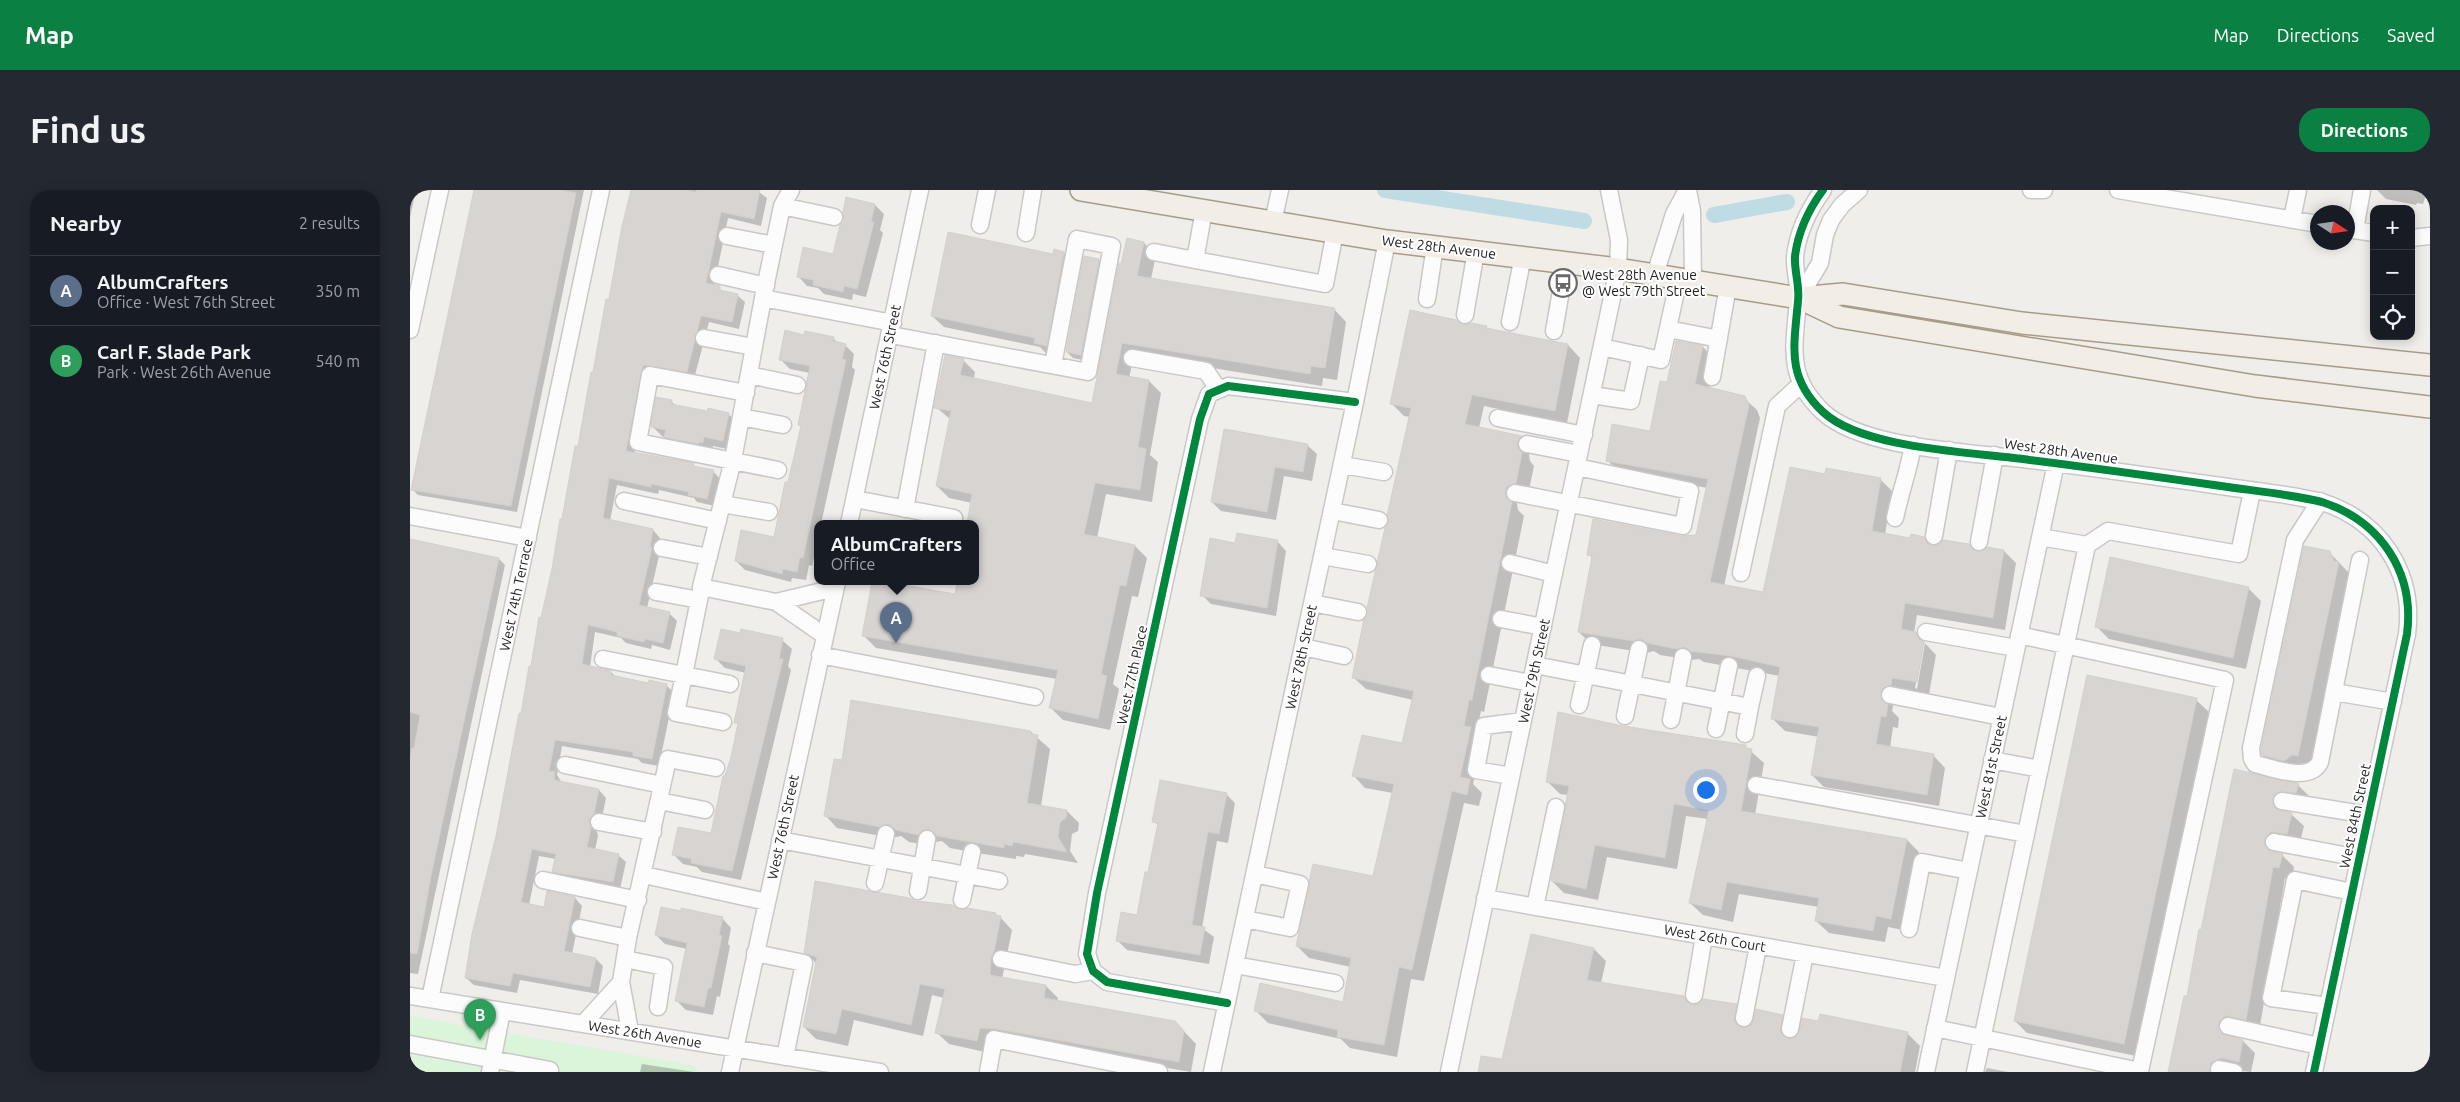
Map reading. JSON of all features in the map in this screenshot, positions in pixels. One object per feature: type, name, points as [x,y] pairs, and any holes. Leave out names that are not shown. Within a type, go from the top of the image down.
[{"type":"main road","name":"West 28th Avenue","points":[[1081,190],[1387,241],[1524,256],[1618,269],[1799,298],[1844,294],[2022,323],[2430,365]]},
{"type":"main road","name":"West 28th Avenue","points":[[1799,298],[1839,317],[2255,386],[2430,407]]},
{"type":"street","points":[[410,330],[440,190]]},
{"type":"street","name":"West 74th Terrace","points":[[430,999],[600,190]]},
{"type":"street","points":[[779,198],[791,190]]},
{"type":"street","name":"West 76th Street","points":[[850,520],[920,190]]},
{"type":"street","points":[[980,225],[987,190]]},
{"type":"street","points":[[1026,233],[1033,190]]},
{"type":"street","points":[[1273,222],[1280,190]]},
{"type":"street","name":"West 79th Street","points":[[1449,1072],[1618,269],[1619,240],[1609,190]]},
{"type":"street","points":[[1655,275],[1674,214],[1688,190]]},
{"type":"street","points":[[1602,347],[1661,360],[1668,329],[1686,279],[1692,211],[1688,190]]},
{"type":"street","points":[[1799,298],[1795,256],[1806,219],[1823,190]]},
{"type":"street","points":[[1799,298],[1820,263],[1825,235],[1831,220],[1842,205],[1859,190]]},
{"type":"street","points":[[2031,190],[2044,190]]},
{"type":"street","points":[[2118,190],[2193,196],[2310,222]]},
{"type":"street","points":[[2292,219],[2298,190]]},
{"type":"street","points":[[2355,215],[2362,190]]},
{"type":"street","points":[[779,198],[834,217]]},
{"type":"street","points":[[723,722],[676,713],[700,593],[733,460],[774,245],[779,198]]},
{"type":"street","points":[[1195,260],[1204,210]]},
{"type":"street","points":[[2355,230],[2370,232]]},
{"type":"street","points":[[1154,252],[1325,284],[1335,232]]},
{"type":"street","points":[[727,236],[774,245]]},
{"type":"street","points":[[2415,238],[2430,236]]},
{"type":"street","points":[[718,275],[765,292],[936,343],[1088,372],[1112,246],[1077,239],[1053,365]]},
{"type":"street","name":"West 78th Street","points":[[1212,1072],[1342,465],[1387,241]]},
{"type":"street","points":[[1427,299],[1435,246]]},
{"type":"street","points":[[1464,315],[1476,251]]},
{"type":"street","points":[[1510,322],[1524,256]]},
{"type":"street","points":[[1554,331],[1566,262]]},
{"type":"street","points":[[1712,377],[1728,286]]},
{"type":"street","name":"West 28th Avenue","points":[[1799,298],[1793,356],[1795,368],[1801,384],[1819,408],[1835,422],[1862,433],[1913,445],[2056,463],[2320,501],[2343,509],[2371,528],[2382,540],[2398,566]]},
{"type":"street","points":[[1668,329],[1719,339]]},
{"type":"street","points":[[704,338],[754,347]]},
{"type":"street","points":[[905,509],[936,343]]},
{"type":"street","points":[[1592,395],[1631,401],[1641,355]]},
{"type":"street","points":[[1132,358],[1206,372],[1219,390],[1228,386],[1355,402]]},
{"type":"street","points":[[746,392],[650,374],[638,442],[778,470]]},
{"type":"street","points":[[749,375],[797,385]]},
{"type":"street","points":[[1741,573],[1777,406],[1801,384]]},
{"type":"street","name":"West 77th Place","points":[[1093,970],[1087,954],[1102,874],[1200,419],[1209,394],[1219,390]]},
{"type":"street","points":[[741,417],[784,425]]},
{"type":"street","points":[[1498,418],[1584,435]]},
{"type":"street","points":[[1515,493],[1683,526],[1690,491],[1527,444]]},
{"type":"street","points":[[1895,518],[1898,500],[1909,471],[1913,445]]},
{"type":"street","points":[[1934,536],[1949,450]]},
{"type":"street","points":[[1979,542],[1995,455]]},
{"type":"street","name":"West 81st Street","points":[[1926,1072],[2056,463]]},
{"type":"street","points":[[1342,465],[1384,472]]},
{"type":"street","points":[[1975,1072],[2087,546],[2108,531],[2239,554],[2252,491]]},
{"type":"street","points":[[855,500],[954,518],[954,520]]},
{"type":"street","points":[[624,501],[718,521]]},
{"type":"street","points":[[2320,501],[2294,540],[2251,748],[2253,762],[2304,773],[2318,767],[2360,560]]},
{"type":"street","points":[[722,504],[769,512]]},
{"type":"street","points":[[1332,511],[1379,520]]},
{"type":"street","points":[[410,516],[528,538]]},
{"type":"street","points":[[2040,537],[2087,546]]},
{"type":"street","points":[[662,548],[709,557]]},
{"type":"street","points":[[1322,556],[1368,564]]},
{"type":"street","points":[[1510,563],[1554,574]]},
{"type":"street","name":"West 84th Street","points":[[2314,1072],[2393,702],[2408,619],[2406,589],[2398,566]]},
{"type":"street","points":[[656,592],[700,593],[776,602],[836,585]]},
{"type":"street","name":"West 76th Street","points":[[730,1072],[836,585]]},
{"type":"street","points":[[776,602],[824,636]]},
{"type":"street","points":[[1312,603],[1358,612]]},
{"type":"street","points":[[1501,619],[1543,627]]},
{"type":"street","points":[[1926,632],[2065,645],[2226,680],[2140,1071],[1935,1028]]},
{"type":"street","points":[[1580,705],[1592,645]]},
{"type":"street","points":[[1303,647],[1344,656]]},
{"type":"street","points":[[1625,716],[1639,649]]},
{"type":"street","points":[[820,656],[1035,697]]},
{"type":"street","points":[[1670,720],[1683,658]]},
{"type":"street","points":[[603,660],[730,684]]},
{"type":"street","points":[[1535,665],[1750,708]]},
{"type":"street","points":[[1716,729],[1729,666]]},
{"type":"street","points":[[1489,675],[1531,683]]},
{"type":"street","points":[[1745,734],[1757,676]]},
{"type":"street","points":[[2334,692],[2393,702]]},
{"type":"street","points":[[1890,695],[2001,717]]},
{"type":"street","points":[[1511,776],[1476,770],[1484,726],[1523,721]]},
{"type":"street","points":[[630,1031],[620,982],[668,759],[716,768]]},
{"type":"street","points":[[1992,760],[2040,769]]},
{"type":"street","points":[[565,765],[662,785]]},
{"type":"street","points":[[1756,785],[2026,834]]},
{"type":"street","points":[[659,801],[705,810]]},
{"type":"street","points":[[2282,801],[2368,815]]},
{"type":"street","points":[[1535,907],[1556,806]]},
{"type":"street","points":[[599,822],[653,832]]},
{"type":"street","points":[[875,883],[886,834]]},
{"type":"street","points":[[780,840],[1000,881]]},
{"type":"street","points":[[918,891],[927,840]]},
{"type":"street","points":[[2274,842],[2359,858]]},
{"type":"street","points":[[962,900],[972,852]]},
{"type":"street","points":[[1909,929],[1922,862],[1969,872]]},
{"type":"street","points":[[644,874],[766,902]]},
{"type":"street","points":[[1245,918],[1290,928],[1300,884],[1254,874]]},
{"type":"street","points":[[543,880],[638,900]]},
{"type":"street","points":[[2328,1006],[2271,998],[2295,880],[2352,892]]},
{"type":"street","name":"West 26th Court","points":[[1485,898],[1946,978]]},
{"type":"street","points":[[580,928],[628,938]]},
{"type":"street","points":[[1694,995],[1704,936]]},
{"type":"street","points":[[1744,1018],[1758,946]]},
{"type":"street","points":[[755,953],[804,963],[786,1056]]},
{"type":"street","points":[[1790,1029],[1806,954]]},
{"type":"street","points":[[625,959],[664,967],[658,1007]]},
{"type":"street","points":[[1001,959],[1075,974],[1093,970],[1107,982],[1227,1004]]},
{"type":"street","points":[[1235,964],[1334,983]]},
{"type":"street","points":[[584,1024],[620,982]]},
{"type":"street","name":"West 26th Avenue","points":[[410,996],[880,1072]]},
{"type":"street","points":[[491,1065],[502,1011]]},
{"type":"street","points":[[2228,1026],[2319,1046]]},
{"type":"street","points":[[988,1072],[994,1039],[1159,1072]]},
{"type":"street","points":[[410,1044],[491,1065],[550,1070]]},
{"type":"green space","points":[[410,1016],[692,1065],[699,1072],[410,1072]]},
{"type":"building","points":[[474,190],[560,190],[576,193],[511,506],[411,490]]},
{"type":"building","points":[[631,190],[686,190],[696,192],[697,190],[760,190],[754,219],[721,212],[706,283],[720,286],[720,290],[738,294],[732,322],[701,316],[687,372],[643,365],[626,451],[694,463],[693,466],[714,470],[707,499],[688,495],[689,492],[651,484],[651,487],[609,478],[603,518],[653,529],[650,547],[652,548],[639,605],[670,612],[663,643],[645,639],[644,642],[617,636],[617,632],[588,625],[582,664],[611,671],[611,675],[648,683],[649,680],[667,684],[652,759],[633,756],[633,752],[555,740],[549,771],[555,772],[554,780],[599,789],[594,814],[589,820],[591,828],[587,847],[619,854],[613,882],[552,872],[556,854],[532,849],[521,902],[544,907],[547,891],[575,897],[564,951],[596,958],[590,987],[513,973],[510,986],[465,978],[472,934],[496,836],[519,713],[521,714],[529,666],[531,666],[539,617],[541,618],[552,569],[575,446],[578,446],[606,299],[609,299],[622,226]]},
{"type":"building","points":[[846,197],[875,204],[871,222],[874,222],[857,289],[844,286],[843,292],[813,285],[814,280],[797,277],[803,247],[833,254],[840,225],[844,220],[843,212]]},
{"type":"building","points":[[948,232],[1053,254],[1054,249],[1064,252],[1047,346],[1034,343],[1035,338],[931,316]]},
{"type":"building","points":[[1127,238],[1144,242],[1137,276],[1335,308],[1325,368],[1311,366],[1310,374],[1122,343],[1116,374],[1149,380],[1138,447],[1146,449],[1140,490],[1095,483],[1084,534],[1135,545],[1126,586],[1120,585],[1101,674],[1107,676],[1098,719],[1049,708],[1058,670],[862,636],[871,585],[904,585],[955,594],[956,585],[979,585],[979,520],[968,520],[972,494],[936,486],[951,411],[934,408],[945,355],[964,359],[960,375],[1092,403],[1119,263],[1121,264]]},
{"type":"building","points":[[1084,256],[1099,259],[1081,355],[1066,352]]},
{"type":"building","points":[[1410,310],[1456,320],[1463,325],[1471,323],[1487,326],[1486,328],[1568,344],[1555,411],[1472,395],[1465,424],[1522,436],[1517,443],[1522,453],[1516,483],[1508,486],[1505,491],[1506,497],[1512,502],[1472,700],[1469,700],[1464,726],[1471,727],[1460,777],[1470,779],[1467,795],[1452,791],[1412,970],[1399,967],[1384,1045],[1337,1037],[1338,1030],[1254,1011],[1260,983],[1343,1002],[1351,958],[1296,946],[1313,864],[1373,876],[1394,784],[1352,776],[1362,735],[1402,743],[1414,691],[1352,678],[1364,619],[1368,614],[1367,608],[1385,528],[1389,522],[1387,515],[1411,408],[1390,404]]},
{"type":"building","points":[[785,330],[804,335],[805,331],[834,337],[833,341],[846,344],[842,359],[846,360],[803,558],[800,557],[797,572],[783,569],[782,574],[735,561],[741,530],[774,537],[785,482],[788,482],[801,426],[798,425],[810,366],[779,360]]},
{"type":"building","points":[[1676,341],[1703,346],[1695,384],[1745,396],[1749,405],[1710,582],[1763,592],[1790,467],[1825,474],[1826,468],[1881,478],[1872,531],[1910,538],[1911,534],[1924,537],[1927,543],[1933,546],[1938,545],[1943,540],[1969,544],[1972,549],[1978,552],[1987,547],[2004,550],[1993,618],[1905,603],[1901,629],[1916,632],[1919,639],[1924,642],[1917,682],[1892,678],[1891,685],[1882,689],[1881,699],[1888,705],[1886,717],[1881,716],[1876,744],[1934,754],[1927,795],[1811,775],[1819,727],[1771,719],[1780,667],[1731,656],[1690,651],[1684,647],[1677,649],[1647,643],[1641,639],[1633,641],[1578,632],[1592,556],[1587,555],[1593,519],[1681,536],[1696,535],[1708,479],[1606,461],[1612,424],[1650,431],[1660,381],[1667,382]]},
{"type":"building","points":[[656,397],[672,400],[671,404],[707,411],[708,408],[729,413],[723,441],[704,437],[703,443],[699,442],[698,444],[664,437],[666,430],[651,427]]},
{"type":"building","points":[[1224,429],[1308,444],[1303,472],[1275,467],[1267,512],[1211,502]]},
{"type":"building","points":[[1237,533],[1278,540],[1267,608],[1200,596],[1210,538],[1235,543]]},
{"type":"building","points":[[410,539],[499,558],[432,871],[417,954],[410,953],[410,758],[412,748],[414,748],[420,715],[410,712]]},
{"type":"building","points":[[2304,546],[2330,551],[2334,561],[2339,562],[2298,756],[2292,755],[2284,761],[2262,755],[2261,749]]},
{"type":"building","points":[[2110,557],[2249,587],[2233,658],[2095,627]]},
{"type":"building","points":[[721,629],[740,633],[741,629],[783,638],[779,659],[783,659],[732,871],[691,863],[692,859],[672,855],[678,827],[711,833],[723,776],[725,776],[731,757],[738,723],[734,723],[746,666],[714,659]]},
{"type":"building","points":[[2087,675],[2197,698],[2124,1044],[2014,1021]]},
{"type":"building","points":[[851,700],[1031,731],[1031,734],[1038,735],[1027,803],[1067,810],[1066,818],[1060,822],[1058,837],[1067,852],[1013,842],[1012,846],[1004,844],[1004,848],[937,836],[929,829],[923,830],[918,835],[896,830],[888,824],[880,827],[824,816],[834,759],[842,760]]},
{"type":"building","points":[[1558,712],[1623,726],[1746,745],[1746,748],[1752,749],[1741,811],[1907,839],[1891,919],[1876,916],[1873,931],[1815,921],[1819,898],[1727,882],[1721,910],[1689,903],[1709,810],[1674,804],[1665,858],[1595,845],[1586,889],[1551,881],[1569,786],[1546,782]]},
{"type":"building","points":[[2234,769],[2299,784],[2296,793],[2279,792],[2272,799],[2276,809],[2292,813],[2287,834],[2271,832],[2264,840],[2268,850],[2283,854],[2279,868],[2273,867],[2246,1020],[2225,1016],[2218,1024],[2222,1034],[2243,1040],[2239,1062],[2221,1058],[2211,1063],[2210,1072],[2168,1072],[2184,996],[2187,996],[2199,929],[2201,930]]},
{"type":"building","points":[[1160,780],[1227,793],[1219,834],[1208,832],[1199,882],[1192,925],[1205,927],[1200,955],[1116,941],[1121,912],[1137,915],[1145,872],[1148,872],[1158,823],[1152,822]]},
{"type":"building","points":[[815,881],[909,898],[916,901],[952,905],[960,910],[967,908],[996,913],[995,915],[1001,916],[994,952],[991,958],[990,975],[1046,985],[1044,998],[1175,1021],[1184,1031],[1179,1062],[996,1029],[980,1028],[977,1041],[935,1033],[945,989],[920,984],[911,1025],[842,1009],[836,1034],[803,1027],[817,957],[804,953]]},
{"type":"building","points":[[661,907],[681,911],[681,908],[723,917],[719,935],[722,936],[711,988],[708,988],[704,1007],[675,1001],[687,943],[655,935]]},
{"type":"building","points":[[1531,934],[1594,948],[1587,980],[1684,996],[1687,1002],[1693,1005],[1698,1004],[1703,999],[1737,1004],[1734,1021],[1742,1028],[1752,1024],[1756,1009],[1783,1015],[1780,1032],[1789,1039],[1798,1035],[1802,1018],[1818,1021],[1820,1014],[1908,1032],[1900,1072],[1478,1072],[1481,1056],[1502,1059]]},
{"type":"waterway","points":[[1385,190],[1584,221]]},
{"type":"waterway","points":[[1714,215],[1787,202]]},
{"type":"cycle path","points":[[1823,190],[1805,221],[1795,256],[1798,284],[1794,347],[1795,361],[1803,386],[1811,399],[1823,412],[1841,425],[1892,442],[1922,447],[2126,473],[2285,495],[2322,502],[2343,511],[2361,522],[2377,536],[2390,552],[2399,570],[2405,590],[2408,612],[2407,634],[2314,1072]]},
{"type":"cycle path","points":[[1227,1003],[1107,982],[1093,971],[1087,954],[1097,893],[1200,419],[1209,394],[1228,386],[1355,402]]},
{"type":"place","name":"West 28th Avenue @ West 79th Street","points":[[1563,283]]},
{"type":"place","name":"AlbumCrafters","points":[[896,643]]},
{"type":"place","name":"Carl F. Slade Park","points":[[480,1040]]}]
